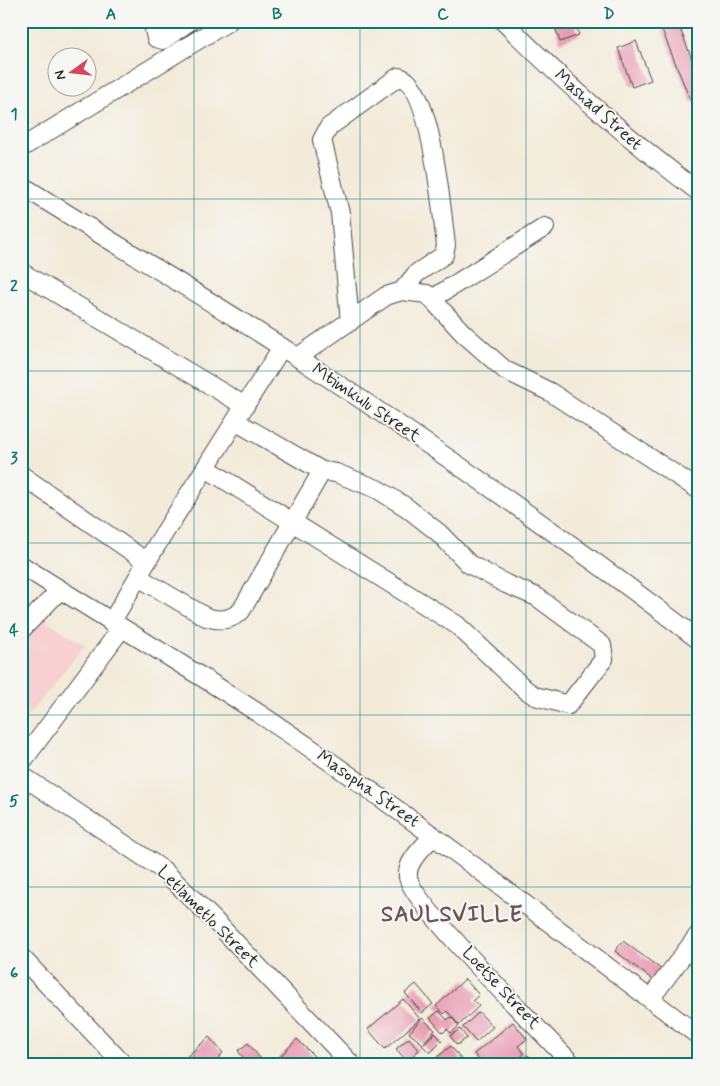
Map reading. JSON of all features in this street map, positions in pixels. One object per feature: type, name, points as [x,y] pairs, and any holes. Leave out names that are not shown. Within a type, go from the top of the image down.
[{"type":"street","points":[[152,21],[156,38],[163,40],[190,21]]},
{"type":"street","points":[[21,148],[228,21]]},
{"type":"street","name":"Mashad Street","points":[[503,21],[554,72],[642,150],[699,192]]},
{"type":"street","points":[[350,322],[340,213],[322,140],[329,127],[398,77],[407,80],[415,89],[427,121],[446,246],[444,254],[421,269],[402,291]]},
{"type":"street","name":"Mtimkulu Street","points":[[21,185],[298,357],[534,519],[699,640]]},
{"type":"street","points":[[432,299],[545,227]]},
{"type":"street","points":[[21,272],[245,406]]},
{"type":"street","points":[[298,357],[386,296],[402,291],[417,291],[432,299],[463,333],[505,370],[550,392],[699,490]]},
{"type":"street","points":[[21,763],[116,626],[142,570],[282,348]]},
{"type":"street","points":[[206,468],[291,523],[457,625],[534,696],[562,705],[568,705],[604,659],[602,645],[537,597],[506,584],[469,564],[438,533],[406,507],[362,482],[336,473],[322,471],[235,421]]},
{"type":"street","points":[[21,475],[142,570],[206,617],[216,620],[235,617],[242,612],[322,471]]},
{"type":"street","name":"Masopha Street","points":[[21,564],[319,754],[433,836],[699,1036]]},
{"type":"street","points":[[21,630],[60,590]]},
{"type":"street","name":"Letlametlo Street","points":[[21,775],[163,870],[214,920],[352,1065]]},
{"type":"street","name":"Loetse Street","points":[[433,836],[412,860],[408,868],[411,889],[437,920],[573,1065]]},
{"type":"street","points":[[650,999],[699,934]]},
{"type":"street","points":[[21,957],[124,1065]]},
{"type":"shaded area","points":[[21,605],[85,645],[21,724]]},
{"type":"building","points":[[553,21],[574,21],[579,35],[560,42]]},
{"type":"building","points":[[669,21],[677,21],[699,77],[699,99],[691,102],[660,25]]},
{"type":"building","points":[[636,41],[651,80],[632,87],[618,48]]},
{"type":"building","points":[[623,941],[661,969],[653,980],[615,951]]},
{"type":"building","points":[[465,979],[479,995],[473,1000],[479,1006],[459,1025],[447,1011],[444,1014],[436,1006]]},
{"type":"building","points":[[416,984],[433,1004],[422,1013],[405,993]]},
{"type":"building","points":[[403,999],[420,1019],[385,1049],[368,1029]]},
{"type":"building","points":[[439,1011],[447,1020],[451,1017],[459,1026],[451,1033],[447,1029],[443,1033],[430,1018]]},
{"type":"building","points":[[479,1012],[493,1027],[476,1042],[463,1027]]},
{"type":"building","points":[[422,1018],[435,1030],[423,1044],[409,1033]]},
{"type":"building","points":[[513,1022],[527,1039],[518,1046],[524,1054],[512,1065],[483,1065],[474,1054]]},
{"type":"building","points":[[460,1029],[467,1038],[457,1045],[450,1036]]},
{"type":"building","points":[[435,1033],[442,1041],[430,1053],[422,1045]]},
{"type":"building","points":[[209,1037],[223,1053],[218,1058],[224,1065],[187,1065],[183,1060]]},
{"type":"building","points":[[409,1038],[419,1050],[407,1061],[396,1049]]},
{"type":"building","points":[[297,1039],[319,1061],[315,1065],[272,1065]]},
{"type":"building","points":[[248,1043],[264,1063],[261,1065],[249,1065],[238,1051]]},
{"type":"building","points":[[451,1046],[465,1064],[441,1065],[436,1058]]},
{"type":"building","points":[[528,1055],[537,1065],[517,1065]]},
{"type":"district","name":"SAULSVILLE","points":[[452,915]]}]
